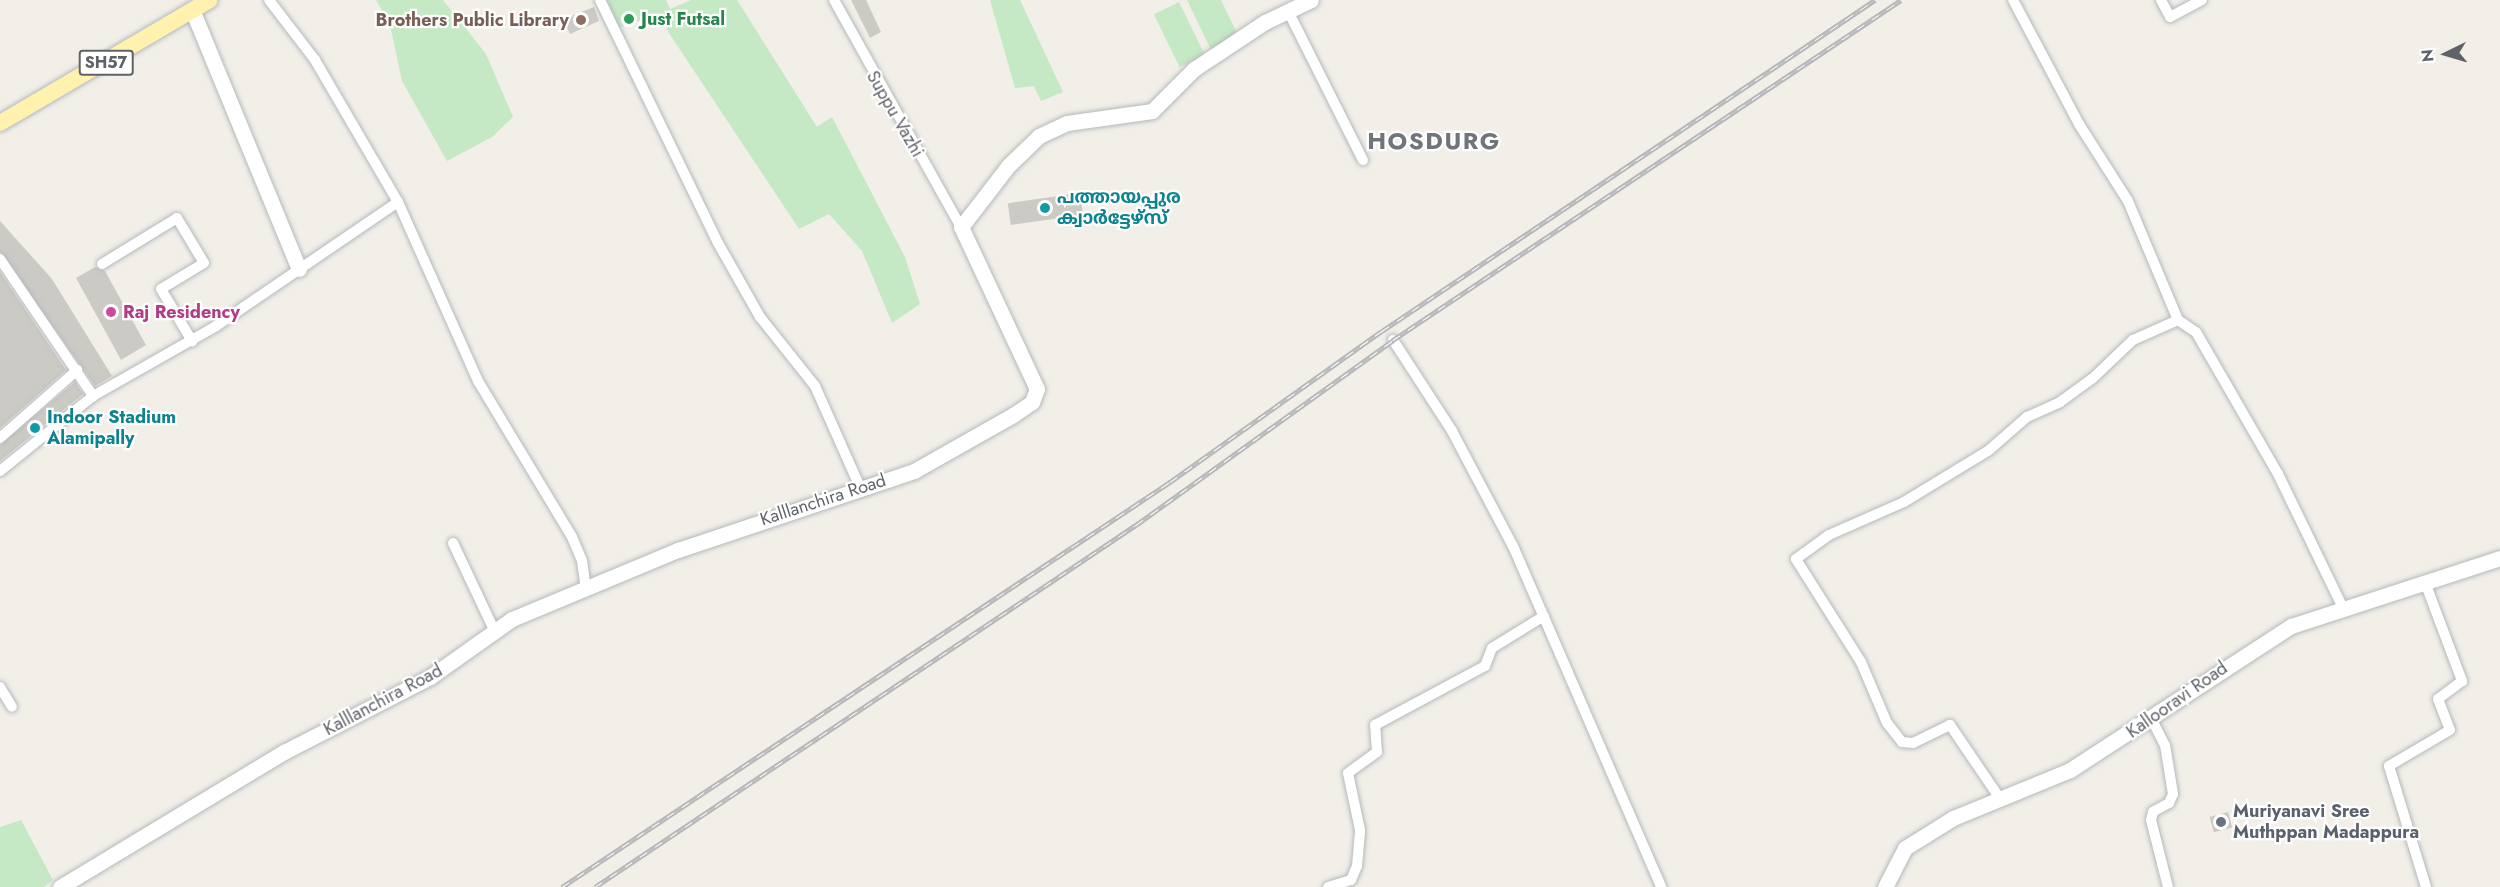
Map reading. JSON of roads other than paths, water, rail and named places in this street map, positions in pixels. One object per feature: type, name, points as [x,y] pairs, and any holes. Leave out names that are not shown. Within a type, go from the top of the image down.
[{"type":"main road","name":"SH57","points":[[0,123],[189,6],[210,0]]},
{"type":"street","points":[[269,0],[315,60],[398,202],[478,381],[572,537],[582,561],[586,588]]},
{"type":"street","points":[[600,0],[718,243],[760,317],[814,386],[860,487]]},
{"type":"street","name":"Suppu Vazhi","points":[[834,0],[858,51],[961,226]]},
{"type":"street","points":[[961,226],[1009,165],[1039,136],[1067,123],[1152,111],[1194,69],[1288,11],[1311,0]]},
{"type":"street","points":[[2013,0],[2079,124],[2128,201],[2178,320],[2196,332],[2278,474],[2344,610]]},
{"type":"street","points":[[2161,0],[2170,17],[2202,0]]},
{"type":"street","points":[[189,6],[299,269]]},
{"type":"street","points":[[1288,11],[1363,160]]},
{"type":"street","points":[[0,471],[93,396],[192,341],[398,202]]},
{"type":"street","points":[[102,264],[177,218],[204,263],[161,289],[192,341]]},
{"type":"street","name":"Kalllanchira Road","points":[[60,887],[284,752],[430,677],[512,619],[678,550],[860,487],[914,471],[1032,402],[1036,389],[1033,376],[1011,341],[961,226]]},
{"type":"street","points":[[0,259],[93,396]]},
{"type":"street","points":[[2001,800],[1950,726],[1913,743],[1902,742],[1887,723],[1861,662],[1796,559],[1829,535],[1904,502],[1988,451],[2027,417],[2060,402],[2092,379],[2133,340],[2178,320]]},
{"type":"street","points":[[1393,340],[1452,431],[1513,546],[1661,887]]},
{"type":"street","points":[[0,438],[77,370]]},
{"type":"street","points":[[453,543],[495,632]]},
{"type":"street","name":"Kallooravi Road","points":[[1885,887],[1905,848],[1953,818],[2070,770],[2291,626],[2426,585],[2500,558]]},
{"type":"street","points":[[2426,585],[2462,681],[2438,699],[2450,730],[2390,765],[2426,887]]},
{"type":"street","points":[[1328,887],[1351,880],[1357,866],[1360,830],[1348,772],[1377,752],[1375,725],[1485,666],[1492,648],[1544,616]]},
{"type":"street","points":[[0,687],[12,707]]},
{"type":"street","points":[[2150,716],[2165,745],[2173,794],[2169,803],[2153,812],[2151,820],[2168,887]]},
{"type":"railway","points":[[562,887],[1170,482],[1382,331],[1875,0]]},
{"type":"railway","points":[[595,887],[1136,525],[1393,340],[1901,0]]},
{"type":"place","name":"Just Futsal","points":[[629,19]]},
{"type":"place","name":"Brothers Public Library","points":[[581,20]]},
{"type":"place","name":"പത്തായപ്പുര ക്വാർട്ടേഴ്സ്","points":[[1045,208]]},
{"type":"place","name":"Raj Residency","points":[[111,312]]},
{"type":"place","name":"Indoor Stadium Alamipally","points":[[35,428]]},
{"type":"place","name":"Muriyanavi Sree Muthppan Madappura","points":[[2221,822]]},
{"type":"district","name":"HOSDURG","points":[[1434,141]]}]
